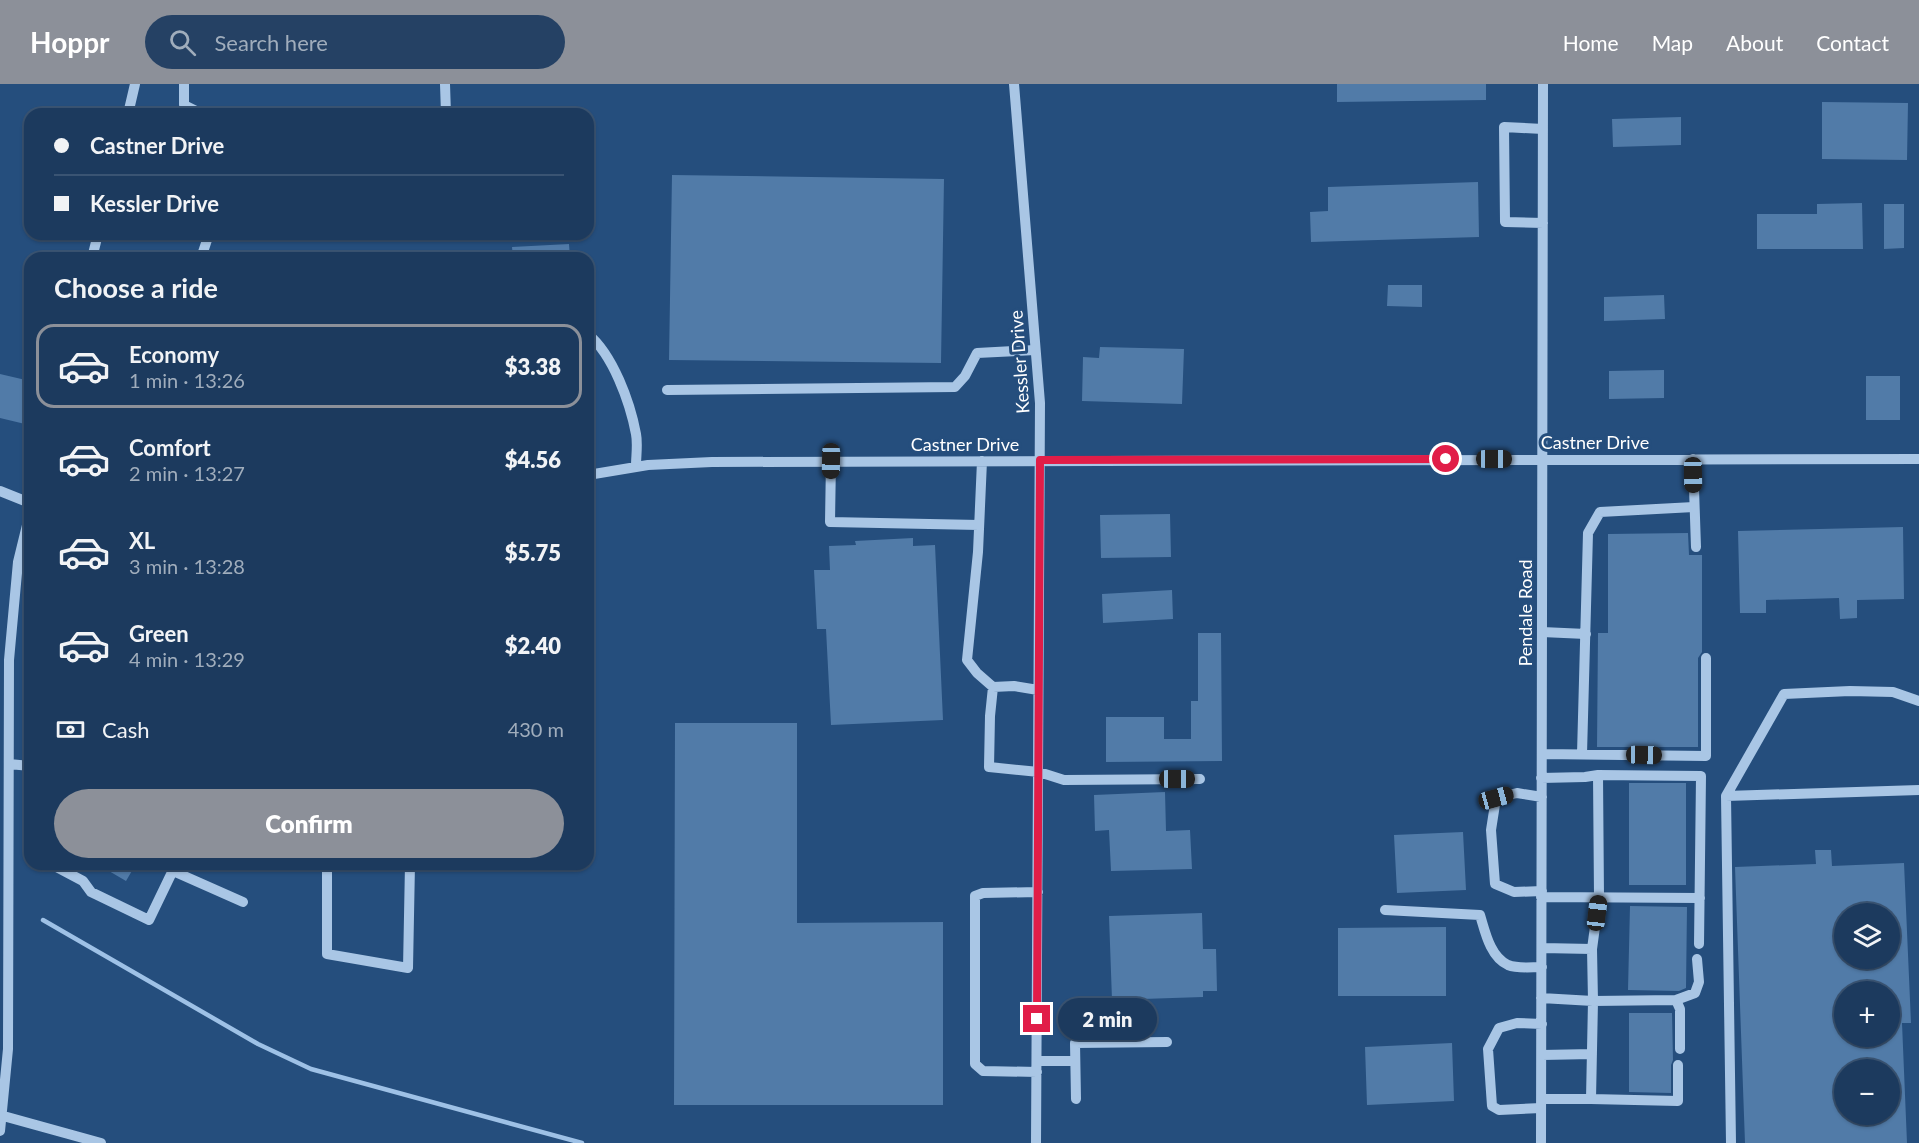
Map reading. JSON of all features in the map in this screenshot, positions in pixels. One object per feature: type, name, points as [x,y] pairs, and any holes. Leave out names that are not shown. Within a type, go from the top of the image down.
[{"type":"street","points":[[129,108],[135,84]]},
{"type":"street","points":[[184,84],[184,105],[190,108]]},
{"type":"street","points":[[445,84],[446,108]]},
{"type":"street","name":"Kessler Drive","points":[[1014,84],[1040,403],[1036,1143]]},
{"type":"street","name":"Pendale Road","points":[[1541,1143],[1543,84]]},
{"type":"street","points":[[1543,129],[1504,127],[1505,222],[1543,223]]},
{"type":"street","points":[[594,342],[620,379],[636,435],[636,466]]},
{"type":"street","points":[[667,390],[955,387],[965,376],[977,353],[1035,350]]},
{"type":"street","points":[[1693,459],[1696,547]]},
{"type":"street","name":"Castner Drive","points":[[594,474],[636,466],[712,462],[1919,459]]},
{"type":"street","points":[[831,461],[830,522],[979,525]]},
{"type":"street","points":[[982,461],[979,525],[967,660],[977,673],[993,687],[1014,686],[1038,690]]},
{"type":"street","points":[[0,491],[24,501]]},
{"type":"street","points":[[1582,754],[1588,533],[1600,512],[1694,507]]},
{"type":"street","points":[[0,1131],[8,1048],[9,764],[5,658],[18,562],[24,538]]},
{"type":"street","points":[[1542,632],[1586,634]]},
{"type":"street","points":[[1542,753],[1706,756],[1706,658]]},
{"type":"street","points":[[993,687],[989,768],[1039,772],[1064,780],[1200,779]]},
{"type":"street","points":[[1731,1143],[1726,796],[1784,694],[1893,692],[1919,701]]},
{"type":"street","points":[[9,764],[24,765]]},
{"type":"street","points":[[1592,1099],[1592,949],[1599,897],[1598,775]]},
{"type":"street","points":[[1541,777],[1701,776],[1700,944]]},
{"type":"street","points":[[1726,796],[1919,790]]},
{"type":"street","points":[[1542,797],[1517,793],[1496,798],[1491,830],[1495,884],[1514,892],[1542,894],[1700,898]]},
{"type":"street","points":[[62,870],[82,881],[91,892],[148,920],[173,870]]},
{"type":"street","points":[[180,870],[243,902]]},
{"type":"street","points":[[327,870],[327,954],[408,968],[410,870]]},
{"type":"street","points":[[1038,892],[983,893],[975,896],[975,1064],[983,1071],[1075,1061]]},
{"type":"street","points":[[1385,910],[1480,915],[1492,948],[1507,964],[1517,967],[1542,967]]},
{"type":"street","points":[[1542,948],[1592,949]]},
{"type":"street","points":[[1541,998],[1593,1001],[1676,1000],[1695,993],[1699,982],[1697,959]]},
{"type":"street","points":[[1676,1000],[1680,1009],[1680,1049]]},
{"type":"street","points":[[1542,1024],[1517,1023],[1499,1028],[1488,1049],[1492,1107],[1499,1110],[1541,1103],[1592,1099],[1678,1101],[1677,1065]]},
{"type":"street","points":[[1076,1099],[1075,1043],[1167,1042]]},
{"type":"street","points":[[1542,1055],[1592,1054]]},
{"type":"street","points":[[1,1115],[101,1143]]},
{"type":"building","points":[[1337,84],[1486,84],[1486,100],[1337,102]]},
{"type":"building","points":[[1822,102],[1908,103],[1907,160],[1822,159]]},
{"type":"building","points":[[1681,117],[1681,145],[1613,147],[1612,119]]},
{"type":"building","points":[[672,175],[944,179],[941,363],[669,360]]},
{"type":"building","points":[[1478,182],[1479,237],[1311,242],[1310,212],[1328,211],[1328,187]]},
{"type":"building","points":[[1862,203],[1863,249],[1757,249],[1757,214],[1817,214],[1817,204]]},
{"type":"building","points":[[1884,204],[1904,204],[1904,248],[1884,249]]},
{"type":"building","points":[[569,244],[570,252],[512,252],[512,247]]},
{"type":"building","points":[[1388,285],[1422,285],[1422,307],[1387,306]]},
{"type":"building","points":[[1664,295],[1665,319],[1604,321],[1604,297]]},
{"type":"building","points":[[1100,347],[1184,349],[1182,404],[1082,401],[1083,357],[1099,358]]},
{"type":"building","points":[[1664,370],[1664,398],[1609,399],[1609,371]]},
{"type":"building","points":[[0,374],[24,380],[24,424],[0,418]]},
{"type":"building","points":[[1866,376],[1900,376],[1900,420],[1866,420]]},
{"type":"building","points":[[1170,514],[1171,557],[1101,558],[1100,515]]},
{"type":"building","points":[[1903,527],[1904,599],[1857,600],[1857,618],[1840,619],[1839,598],[1766,600],[1766,613],[1740,613],[1738,531]]},
{"type":"building","points":[[1688,533],[1689,555],[1702,555],[1702,652],[1698,658],[1698,747],[1597,747],[1598,633],[1608,633],[1608,534]]},
{"type":"building","points":[[913,538],[913,546],[935,545],[943,720],[831,725],[826,629],[817,629],[814,570],[830,570],[829,546],[856,545],[855,541]]},
{"type":"building","points":[[1172,590],[1173,619],[1103,623],[1102,594]]},
{"type":"building","points":[[1198,633],[1221,633],[1222,761],[1106,762],[1106,717],[1164,717],[1164,739],[1191,739],[1191,701],[1198,701]]},
{"type":"building","points":[[675,723],[797,723],[797,923],[943,922],[943,1105],[674,1105]]},
{"type":"building","points":[[1629,783],[1686,783],[1686,885],[1629,885]]},
{"type":"building","points":[[1165,792],[1166,831],[1190,830],[1192,869],[1111,871],[1109,830],[1095,831],[1094,795]]},
{"type":"building","points":[[1463,832],[1466,890],[1397,893],[1394,835]]},
{"type":"building","points":[[1815,850],[1831,850],[1832,866],[1904,863],[1911,1023],[1902,1023],[1907,1143],[1745,1143],[1735,867],[1816,864]]},
{"type":"building","points":[[107,870],[132,870],[126,881]]},
{"type":"building","points":[[1630,906],[1687,907],[1686,988],[1679,991],[1628,990]]},
{"type":"building","points":[[1202,913],[1203,949],[1216,949],[1217,991],[1203,991],[1203,997],[1112,1000],[1109,916]]},
{"type":"building","points":[[1446,927],[1446,996],[1338,996],[1338,928]]},
{"type":"building","points":[[1629,1013],[1672,1013],[1671,1093],[1629,1092]]},
{"type":"building","points":[[1452,1043],[1454,1101],[1367,1105],[1365,1047]]},
{"type":"waterway","points":[[43,920],[258,1044],[311,1069],[582,1143]]},
{"type":"route","points":[[1037,1019],[1040,460],[1446,459]]}]
